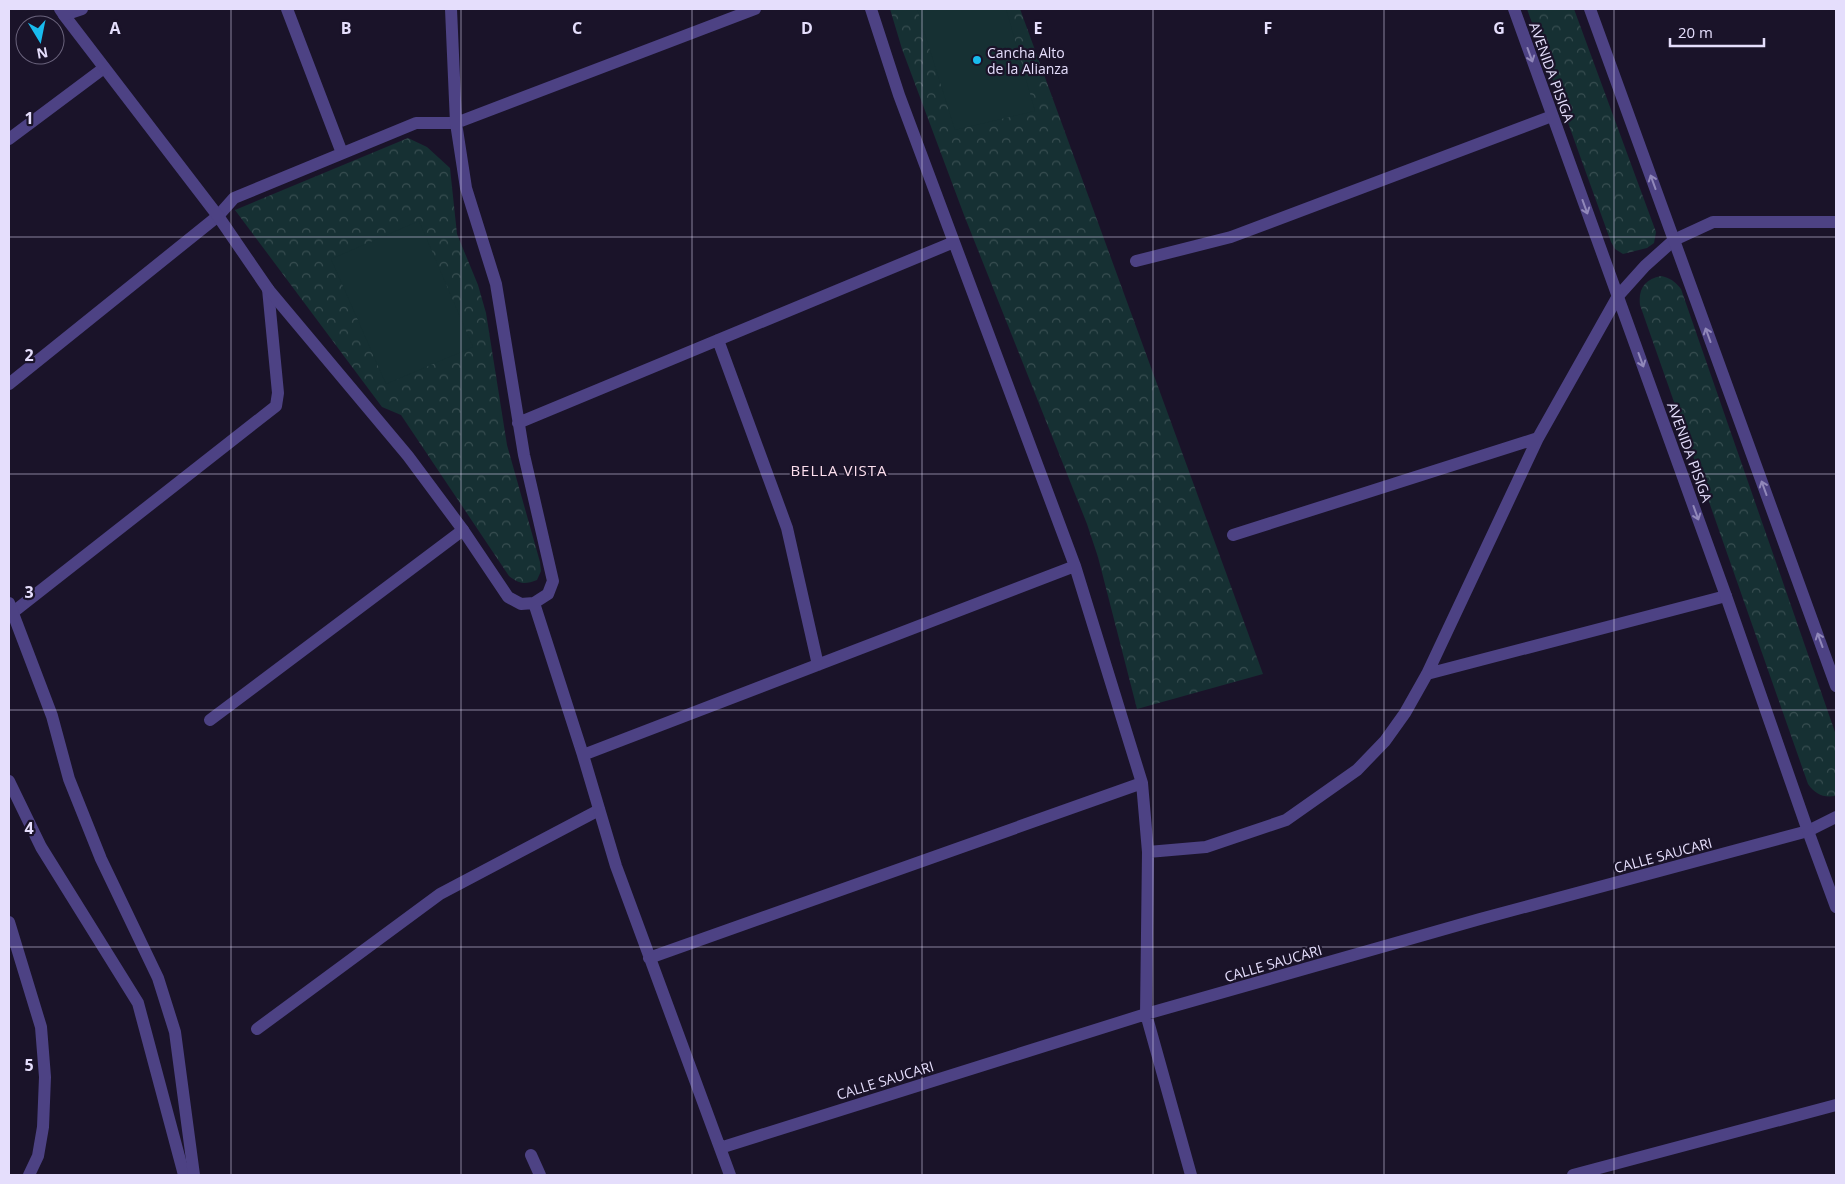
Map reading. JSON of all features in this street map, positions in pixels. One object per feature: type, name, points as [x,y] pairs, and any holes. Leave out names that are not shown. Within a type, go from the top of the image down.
[{"type":"street","points":[[82,9],[62,12],[218,216],[268,289],[408,456],[463,530],[508,597],[521,604],[534,603],[548,594],[553,581],[518,423],[496,284],[466,188],[456,123],[451,9]]},
{"type":"street","points":[[287,9],[342,153]]},
{"type":"street","points":[[9,384],[218,216],[234,198],[416,123],[456,123],[756,9]]},
{"type":"street","points":[[871,9],[898,95],[1075,566],[1142,783],[1148,852],[1146,1014],[1191,1175]]},
{"type":"street","name":"AVENIDA PISIGA","points":[[1514,9],[1836,907]]},
{"type":"street","points":[[1590,9],[1836,686]]},
{"type":"street","points":[[9,138],[104,68]]},
{"type":"street","points":[[1136,260],[1231,238],[1552,116]]},
{"type":"street","points":[[1148,852],[1206,846],[1286,820],[1357,770],[1385,741],[1405,713],[1427,674],[1538,438],[1618,296],[1645,266],[1674,240],[1713,222],[1836,222]]},
{"type":"street","points":[[518,423],[954,242]]},
{"type":"street","points":[[194,1175],[175,1032],[158,978],[101,859],[69,779],[52,716],[10,608],[276,406],[278,393],[268,289]]},
{"type":"street","points":[[718,340],[787,528],[818,665]]},
{"type":"street","points":[[1232,534],[1538,438]]},
{"type":"street","points":[[210,720],[463,530]]},
{"type":"street","points":[[583,755],[1075,566]]},
{"type":"street","points":[[1427,674],[1726,596]]},
{"type":"street","points":[[534,603],[583,755],[616,866],[730,1175]]},
{"type":"street","points":[[9,782],[41,847],[138,1003],[184,1175]]},
{"type":"street","points":[[649,958],[1142,783]]},
{"type":"street","points":[[257,1029],[440,894],[598,810]]},
{"type":"street","name":"CALLE SAUCARI","points":[[720,1148],[1146,1014],[1470,922],[1808,831],[1836,817]]},
{"type":"street","points":[[9,922],[41,1027],[45,1077],[38,1156],[29,1175]]},
{"type":"street","points":[[1573,1175],[1836,1105]]},
{"type":"street","points":[[531,1155],[540,1175]]},
{"type":"green space","points":[[890,9],[1020,9],[1263,674],[1137,709],[1098,557],[1087,524],[964,215],[902,49]]},
{"type":"green space","name":"Cancha Alto de la Alianza","points":[[917,9],[1006,9],[1035,111],[955,130]]},
{"type":"green space","points":[[1527,9],[1574,9],[1656,232],[1654,243],[1647,248],[1623,254],[1615,249],[1611,242]]},
{"type":"green space","points":[[408,138],[427,147],[450,168],[457,234],[478,285],[486,313],[507,445],[540,562],[541,571],[537,580],[533,582],[522,583],[509,576],[401,415],[382,407],[235,210]]},
{"type":"green space","points":[[419,221],[473,347],[386,384],[331,259]]},
{"type":"green space","points":[[1661,276],[1672,280],[1681,289],[1836,735],[1835,796],[1820,794],[1808,784],[1640,305],[1640,294],[1644,286],[1655,277]]},
{"type":"place","name":"Cancha Alto de la Alianza","points":[[977,60]]},
{"type":"district","name":"BELLA VISTA","points":[[839,470]]}]
